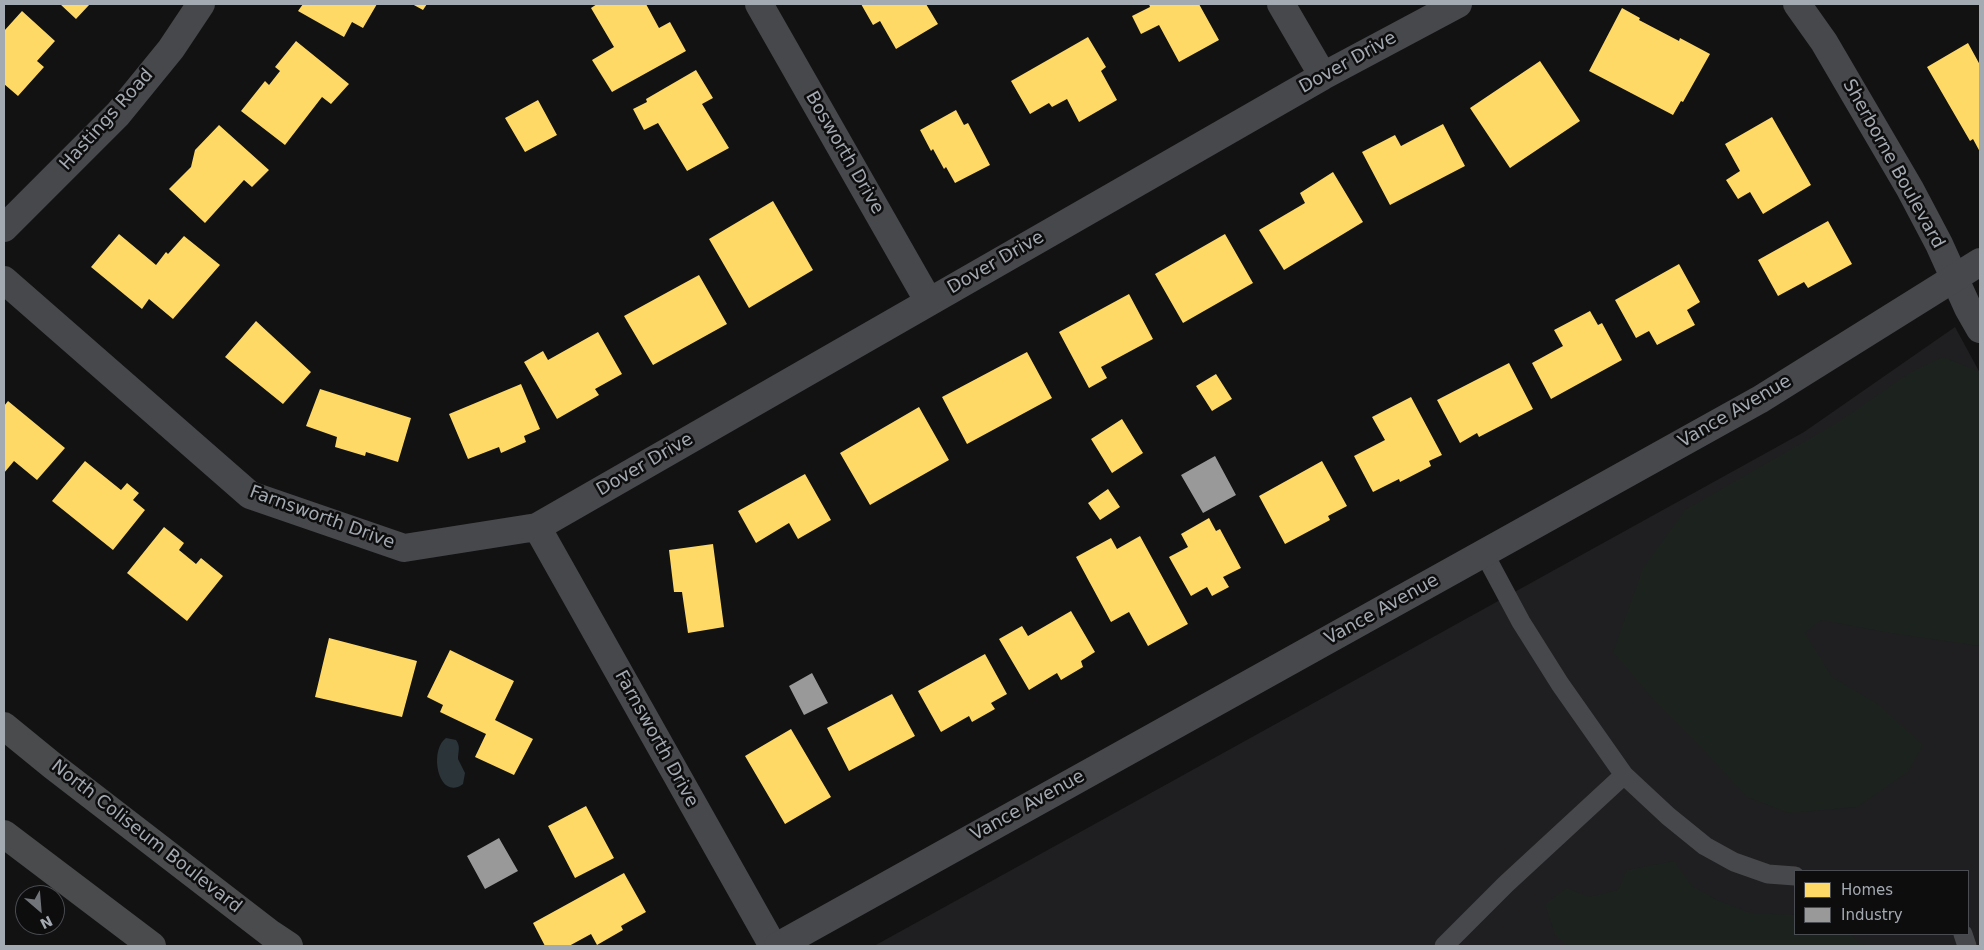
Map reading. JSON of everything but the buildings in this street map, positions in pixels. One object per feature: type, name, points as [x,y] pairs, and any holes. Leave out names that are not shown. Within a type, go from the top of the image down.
[{"type":"highway","name":"North Coliseum Boulevard","points":[[4,726],[92,796],[289,946]]},
{"type":"highway","points":[[4,834],[152,946]]},
{"type":"street","name":"Hastings Road","points":[[4,228],[118,114],[171,49],[201,4]]},
{"type":"street","name":"Bosworth Drive","points":[[759,4],[929,302]]},
{"type":"street","points":[[1280,4],[1323,76]]},
{"type":"street","name":"Dover Drive","points":[[537,527],[1323,76],[1458,4]]},
{"type":"street","name":"Sherborne Boulevard","points":[[1797,4],[1824,42],[1910,189],[1980,329]]},
{"type":"street","name":"Vance Avenue","points":[[778,946],[1759,400],[1980,262]]},
{"type":"street","name":"Farnsworth Drive","points":[[4,280],[250,495],[404,548],[537,527],[773,946]]},
{"type":"lane","points":[[1484,553],[1521,622],[1560,684],[1624,775],[1668,816],[1705,846],[1734,862],[1768,874],[1794,876]]},
{"type":"lane","points":[[1444,946],[1506,884],[1624,775]]},
{"type":"shaded area","points":[[1955,327],[1980,373],[1980,946],[874,946],[1804,432]]},
{"type":"shaded area","points":[[1943,357],[1980,372],[1980,646],[1890,633],[1821,620],[1805,633],[1832,677],[1879,705],[1923,745],[1908,772],[1857,807],[1789,813],[1747,797],[1653,699],[1613,652],[1643,568],[1685,510],[1837,423],[1911,372]]},
{"type":"shaded area","points":[[446,738],[458,742],[458,759],[465,773],[463,784],[455,788],[448,786],[442,781],[437,763],[441,744]]},
{"type":"shaded area","points":[[1674,861],[1692,886],[1717,900],[1751,913],[1794,915],[1794,935],[1851,935],[1863,946],[1567,946],[1555,934],[1545,904],[1567,888],[1589,897],[1618,890],[1627,870]]}]
